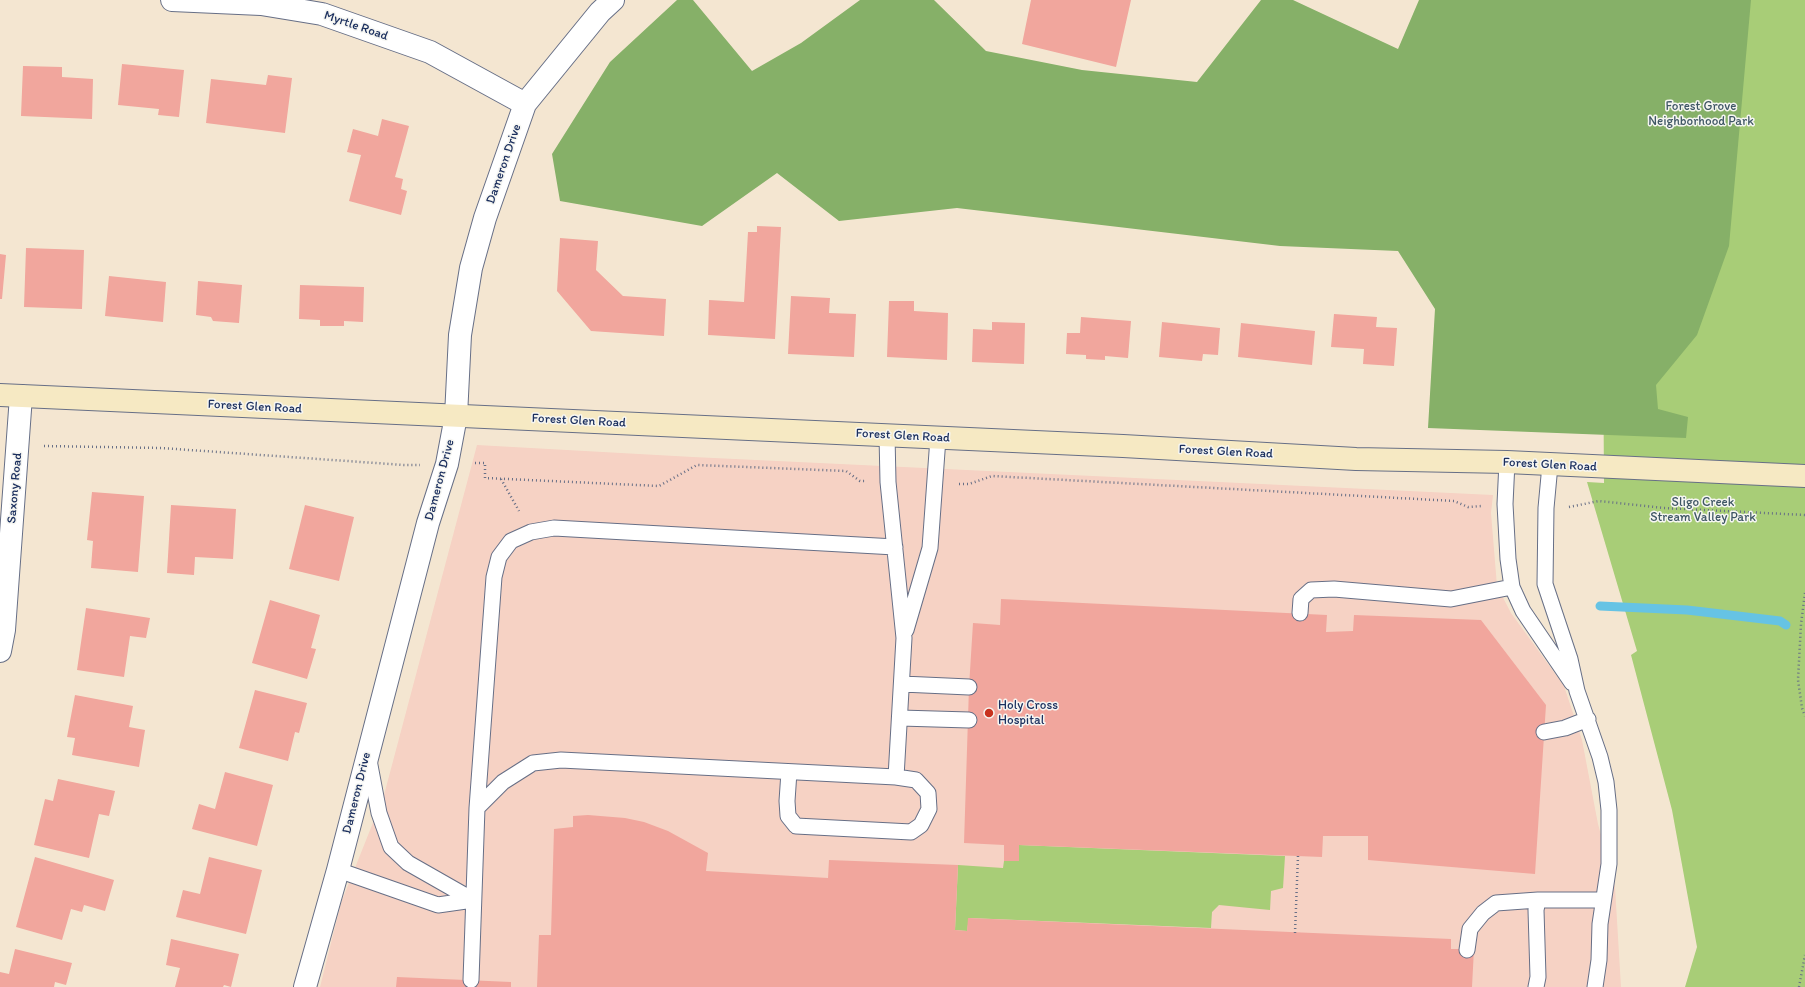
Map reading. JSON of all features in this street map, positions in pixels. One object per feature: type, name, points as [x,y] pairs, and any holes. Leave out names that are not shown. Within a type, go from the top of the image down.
[{"type":"street","name":"Myrtle Road","points":[[172,0],[261,4],[322,14],[430,52],[525,104]]},
{"type":"street","name":"Dameron Drive","points":[[305,987],[338,870],[367,753],[428,523],[447,464],[456,416],[460,335],[471,268],[485,218],[525,104],[600,12],[614,0]]},
{"type":"street","name":"Forest Glen Road","points":[[0,395],[1116,445],[1356,459],[1507,462],[1805,476]]},
{"type":"street","name":"Saxony Road","points":[[0,651],[4,630],[21,396]]},
{"type":"lane","points":[[887,435],[888,482],[904,638],[896,777]]},
{"type":"lane","points":[[904,638],[930,548],[938,438]]},
{"type":"lane","points":[[1507,462],[1505,504],[1508,559],[1512,587],[1523,611],[1577,691]]},
{"type":"lane","points":[[1550,465],[1546,508],[1545,584],[1570,659],[1577,691],[1588,719],[1606,782],[1609,810],[1609,864],[1600,924],[1599,960],[1595,987]]},
{"type":"lane","points":[[471,980],[473,900],[478,808],[494,576],[499,557],[511,540],[531,532],[554,528],[895,547]]},
{"type":"lane","points":[[1300,614],[1301,599],[1311,590],[1334,589],[1452,599],[1512,587]]},
{"type":"lane","points":[[902,684],[969,687]]},
{"type":"lane","points":[[900,718],[969,720]]},
{"type":"lane","points":[[1544,732],[1565,728],[1588,719]]},
{"type":"lane","points":[[367,753],[379,813],[391,848],[408,863],[473,900]]},
{"type":"lane","points":[[478,808],[504,782],[533,763],[561,760],[896,777],[916,780],[928,793],[929,809],[921,825],[911,832],[796,826],[788,816],[787,801],[789,772]]},
{"type":"lane","points":[[338,870],[438,905],[473,900]]},
{"type":"lane","points":[[1466,950],[1470,929],[1483,913],[1496,902],[1538,900],[1603,900]]},
{"type":"lane","points":[[1536,987],[1538,978],[1536,910],[1538,900]]},
{"type":"path","points":[[18,448],[53,445],[161,448],[404,465],[485,463],[485,478],[659,486],[697,465],[846,471],[860,481]]},
{"type":"path","points":[[969,484],[992,476],[1454,501],[1468,507]]},
{"type":"path","points":[[500,479],[531,532]]},
{"type":"path","points":[[1573,507],[1599,501],[1664,508],[1805,515]]},
{"type":"path","points":[[1805,593],[1801,624],[1798,680],[1802,708],[1805,716]]},
{"type":"path","points":[[1295,933],[1298,856]]},
{"type":"path","points":[[1799,987],[1805,955]]},
{"type":"shaded area","name":"Holy Cross Hospital","points":[[477,445],[693,457],[1493,495],[1491,513],[1497,586],[1511,613],[1564,686],[1582,740],[1598,824],[1615,887],[1621,987],[320,987],[341,903],[384,795]]},
{"type":"green space","name":"Forest Grove Neighborhood Park","points":[[677,0],[693,0],[752,71],[801,43],[860,0],[934,0],[986,51],[1082,70],[1197,82],[1261,0],[1293,0],[1398,49],[1419,0],[1751,0],[1729,246],[1697,335],[1656,385],[1658,409],[1688,417],[1686,438],[1428,428],[1435,309],[1398,251],[1280,246],[957,208],[839,221],[777,173],[702,226],[560,201],[552,154],[610,62]]},
{"type":"green space","points":[[1607,0],[1805,0],[1805,987],[1685,987],[1697,947],[1672,810],[1631,655],[1637,651],[1587,482],[1604,483],[1603,336]]},
{"type":"green space","points":[[1019,845],[1285,856],[1283,888],[1271,891],[1270,910],[1219,905],[1212,912],[1211,928],[969,918],[967,931],[955,930],[958,865],[1003,868],[1004,861],[1019,861]]},
{"type":"building","points":[[1031,0],[1131,0],[1116,67],[1022,44]]},
{"type":"building","points":[[122,64],[184,70],[179,117],[158,115],[159,109],[118,105]]},
{"type":"building","points":[[23,66],[62,67],[62,77],[93,79],[92,119],[21,116]]},
{"type":"building","points":[[268,75],[292,78],[285,133],[206,123],[211,79],[266,85]]},
{"type":"building","points":[[382,119],[409,126],[395,177],[403,179],[401,189],[407,191],[401,215],[349,201],[361,155],[347,152],[353,129],[378,136]]},
{"type":"building","points":[[757,226],[781,227],[775,339],[708,335],[709,300],[744,302],[748,232],[757,232]]},
{"type":"building","points":[[560,238],[598,241],[596,270],[623,296],[666,299],[664,336],[591,331],[557,291]]},
{"type":"building","points":[[26,248],[84,250],[82,309],[24,307]]},
{"type":"building","points":[[0,254],[6,255],[2,299],[0,299]]},
{"type":"building","points":[[109,276],[166,282],[163,322],[105,316]]},
{"type":"building","points":[[198,281],[242,285],[239,323],[213,321],[211,317],[196,315]]},
{"type":"building","points":[[300,285],[364,287],[363,322],[344,321],[344,326],[320,326],[320,320],[299,319]]},
{"type":"building","points":[[791,296],[830,298],[829,313],[856,314],[854,357],[788,354]]},
{"type":"building","points":[[889,301],[914,301],[914,311],[948,313],[947,360],[887,357]]},
{"type":"building","points":[[1334,314],[1377,317],[1376,327],[1397,328],[1394,366],[1363,364],[1364,349],[1331,347]]},
{"type":"building","points":[[1081,317],[1131,321],[1128,358],[1105,356],[1105,360],[1086,359],[1086,355],[1066,354],[1067,333],[1080,333]]},
{"type":"building","points":[[992,322],[1025,323],[1024,364],[972,362],[973,329],[992,330]]},
{"type":"building","points":[[1162,322],[1220,328],[1218,355],[1203,354],[1202,361],[1159,357]]},
{"type":"building","points":[[1241,323],[1315,331],[1312,365],[1238,357]]},
{"type":"building","points":[[92,492],[144,496],[138,572],[91,568],[93,541],[87,540]]},
{"type":"building","points":[[171,505],[236,509],[233,559],[195,557],[194,575],[167,573]]},
{"type":"building","points":[[305,505],[354,517],[339,581],[289,569]]},
{"type":"building","points":[[1001,599],[1327,615],[1326,632],[1353,631],[1354,615],[1481,620],[1546,705],[1535,874],[1368,860],[1368,836],[1323,836],[1322,857],[1019,845],[1019,861],[1004,861],[1004,845],[964,843],[969,687],[973,623],[1000,625]]},
{"type":"building","points":[[270,600],[320,615],[311,648],[316,649],[307,679],[252,663]]},
{"type":"building","points":[[86,608],[150,618],[146,638],[130,636],[124,677],[77,670]]},
{"type":"building","points":[[255,690],[307,703],[299,733],[295,732],[288,761],[239,748]]},
{"type":"building","points":[[75,695],[133,706],[129,727],[145,730],[139,767],[72,755],[75,738],[67,737]]},
{"type":"building","points":[[225,772],[273,785],[257,846],[192,829],[199,804],[215,809]]},
{"type":"building","points":[[58,779],[115,791],[109,816],[99,814],[89,858],[34,845],[45,799],[53,801]]},
{"type":"building","points":[[588,815],[625,818],[644,822],[668,831],[708,853],[706,871],[828,878],[829,860],[958,865],[955,930],[967,931],[968,918],[1451,939],[1451,949],[1474,949],[1472,987],[537,987],[539,935],[551,935],[554,829],[573,827],[573,816]]},
{"type":"building","points":[[35,857],[114,880],[105,911],[84,905],[82,912],[71,909],[62,940],[16,927]]},
{"type":"building","points":[[209,857],[262,870],[246,934],[176,917],[183,890],[200,894]]},
{"type":"building","points":[[171,939],[239,954],[231,987],[224,985],[223,987],[175,987],[180,968],[166,965]]},
{"type":"building","points":[[15,949],[72,963],[66,985],[55,982],[54,987],[0,987],[0,972],[9,974]]},
{"type":"building","points":[[397,977],[511,982],[511,987],[396,987]]},
{"type":"waterway","points":[[1600,606],[1687,610],[1780,621],[1786,625]]},
{"type":"place","name":"Holy Cross Hospital","points":[[989,713]]},
{"type":"park label","name":"Sligo Creek Stream Valley Park","points":[[1703,510]]}]
